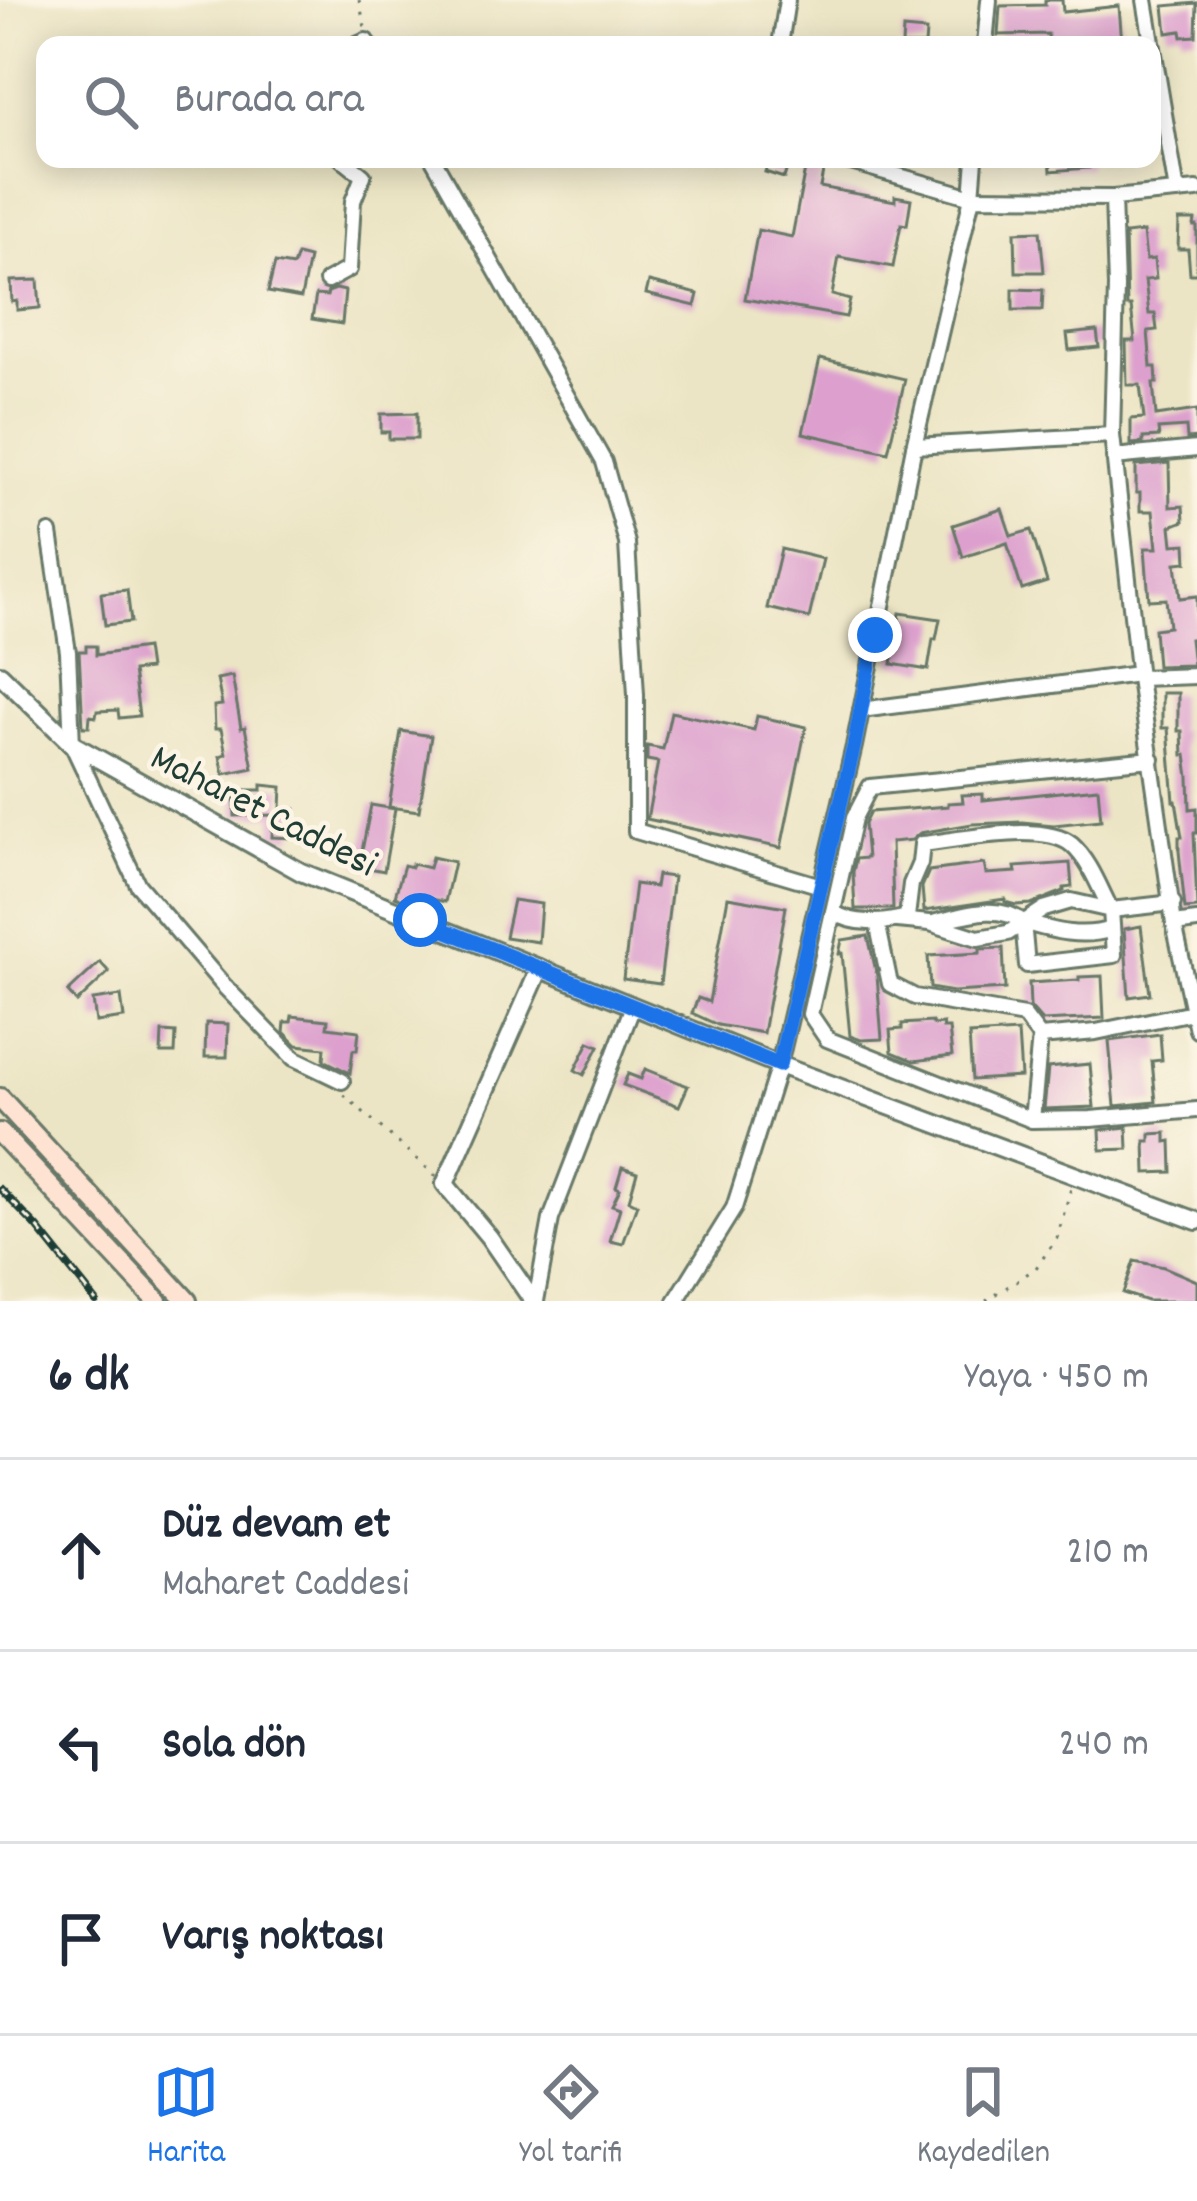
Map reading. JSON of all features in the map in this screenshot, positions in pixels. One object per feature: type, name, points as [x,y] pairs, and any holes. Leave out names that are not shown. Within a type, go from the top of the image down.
[{"type":"main road","points":[[0,1098],[188,1301]]},
{"type":"main road","points":[[0,1133],[157,1301]]},
{"type":"street","points":[[781,36],[787,0]]},
{"type":"street","points":[[986,36],[988,0]]},
{"type":"street","points":[[1144,0],[1150,36]]},
{"type":"street","points":[[1161,99],[1177,192]]},
{"type":"street","points":[[326,281],[349,269],[352,201],[363,176],[354,168]]},
{"type":"street","points":[[438,168],[604,462],[627,543],[636,694],[636,831],[821,886]]},
{"type":"street","points":[[871,168],[972,197],[1112,198],[1197,190]]},
{"type":"street","points":[[676,1301],[734,1208],[779,1065],[861,710],[975,168]]},
{"type":"street","points":[[1112,198],[1114,457],[1174,924],[1197,1030]]},
{"type":"street","points":[[914,446],[1112,435]]},
{"type":"street","points":[[1114,457],[1197,449]]},
{"type":"street","points":[[50,533],[68,652],[72,744],[138,885],[225,987],[294,1058],[337,1084]]},
{"type":"street","name":"Maharet Caddesi","points":[[0,674],[72,744],[301,872],[779,1065],[1194,1217]]},
{"type":"street","points":[[861,710],[1139,676],[1197,676]]},
{"type":"street","points":[[1152,759],[870,787],[854,818],[810,1014],[827,1039],[1032,1120],[1197,1110]]},
{"type":"street","points":[[833,912],[844,919],[877,922],[907,917],[922,844],[1048,834],[1071,844],[1090,869],[1111,910],[1114,955],[1027,965],[1023,922]]},
{"type":"street","points":[[896,920],[930,923],[978,938],[1008,933],[1044,909],[1071,901],[1111,910],[1173,903]]},
{"type":"street","points":[[930,923],[994,911],[1066,934],[1112,929]]},
{"type":"street","points":[[1174,924],[1197,921]]},
{"type":"street","points":[[877,922],[890,984],[915,997],[1024,1016],[1040,1037],[1032,1120]]},
{"type":"street","points":[[534,1301],[445,1184],[540,968]]},
{"type":"street","points":[[534,1301],[551,1219],[633,1006]]},
{"type":"street","points":[[1040,1037],[1096,1032],[1193,1012]]},
{"type":"path","points":[[359,0],[364,36]]},
{"type":"path","points":[[337,1084],[445,1184]]},
{"type":"path","points":[[986,1301],[1036,1268],[1057,1238],[1075,1175]]},
{"type":"building","points":[[1045,0],[1062,0],[1063,12],[1119,6],[1121,36],[998,35],[1000,6],[1045,5]]},
{"type":"building","points":[[1197,3],[1196,36],[1167,33],[1164,6]]},
{"type":"building","points":[[903,29],[926,31],[926,36],[903,36]]},
{"type":"building","points":[[766,168],[787,168],[784,178],[765,172]]},
{"type":"building","points":[[805,168],[824,168],[820,187],[895,201],[895,196],[911,199],[893,267],[839,257],[832,295],[850,300],[846,317],[745,299],[758,230],[792,237]]},
{"type":"building","points":[[1179,220],[1195,220],[1197,226],[1197,274],[1190,274],[1188,249],[1178,249]]},
{"type":"building","points":[[1040,231],[1044,272],[1016,272],[1015,232]]},
{"type":"building","points":[[1143,232],[1146,260],[1154,259],[1156,279],[1145,280],[1149,314],[1155,314],[1157,330],[1148,331],[1151,367],[1156,367],[1156,416],[1197,410],[1197,438],[1187,439],[1186,427],[1158,429],[1159,437],[1131,444],[1131,419],[1144,418],[1140,385],[1127,385],[1126,341],[1135,341],[1131,306],[1127,306],[1125,234]]},
{"type":"building","points":[[297,255],[309,258],[301,298],[268,292],[275,263],[293,266]]},
{"type":"building","points":[[38,280],[40,308],[17,310],[11,281]]},
{"type":"building","points":[[649,282],[698,294],[695,306],[646,294]]},
{"type":"building","points":[[336,289],[345,291],[342,324],[312,319],[316,295],[327,296]]},
{"type":"building","points":[[1013,289],[1043,290],[1042,310],[1013,310]]},
{"type":"building","points":[[1097,331],[1099,347],[1069,350],[1067,334]]},
{"type":"building","points":[[820,359],[905,379],[888,452],[803,433]]},
{"type":"building","points":[[417,413],[417,439],[389,439],[389,432],[381,432],[381,414]]},
{"type":"building","points":[[1169,463],[1170,507],[1183,506],[1184,521],[1171,526],[1173,545],[1186,544],[1187,562],[1176,563],[1180,598],[1197,596],[1197,638],[1190,639],[1193,665],[1157,666],[1154,629],[1169,627],[1166,599],[1149,600],[1145,548],[1157,548],[1153,511],[1140,511],[1140,493],[1136,493],[1136,466]]},
{"type":"building","points":[[1002,509],[1011,536],[1031,530],[1047,582],[1022,590],[1007,543],[963,557],[953,525]]},
{"type":"building","points":[[781,549],[823,559],[809,618],[767,608]]},
{"type":"building","points":[[127,590],[131,622],[105,625],[101,593]]},
{"type":"building","points":[[900,613],[940,619],[928,670],[892,664]]},
{"type":"building","points":[[86,646],[96,646],[96,655],[146,648],[149,669],[133,671],[139,716],[119,718],[118,710],[97,711],[96,717],[90,716],[89,727],[83,727],[79,651],[86,651]]},
{"type":"building","points":[[232,676],[253,768],[224,774],[220,756],[226,754],[221,729],[215,729],[214,706],[222,705],[217,679]]},
{"type":"building","points":[[1162,693],[1178,693],[1178,731],[1182,731],[1186,755],[1190,809],[1197,808],[1197,908],[1185,909],[1182,837],[1168,728],[1162,728]]},
{"type":"building","points":[[671,712],[754,730],[757,716],[806,727],[781,848],[647,819],[658,762],[647,760],[647,746],[663,749]]},
{"type":"building","points":[[401,731],[431,736],[419,811],[389,807]]},
{"type":"building","points":[[262,785],[282,787],[281,808],[295,809],[293,838],[272,837],[273,815],[235,816],[234,790],[262,790]]},
{"type":"building","points":[[1098,788],[1101,820],[972,824],[891,842],[893,909],[855,909],[853,872],[856,859],[867,858],[864,824],[870,812],[948,806],[963,802],[962,795],[983,794],[983,800]]},
{"type":"building","points":[[371,805],[395,809],[384,871],[359,866]]},
{"type":"building","points":[[432,857],[454,862],[445,902],[423,897],[420,906],[395,896],[404,865],[429,868]]},
{"type":"building","points":[[1070,863],[1072,887],[1031,904],[1016,905],[1005,899],[924,911],[922,887],[929,871],[984,864],[986,874]]},
{"type":"building","points":[[657,875],[673,877],[660,984],[623,979],[635,884],[655,887]]},
{"type":"building","points":[[728,897],[786,907],[763,1033],[718,1025],[692,1013],[698,998],[709,1002]]},
{"type":"building","points":[[513,900],[541,904],[538,942],[505,937]]},
{"type":"building","points":[[1141,926],[1150,994],[1129,997],[1124,929]]},
{"type":"building","points":[[868,936],[882,1039],[861,1040],[850,1036],[839,954],[842,940]]},
{"type":"building","points":[[1003,948],[1005,989],[953,992],[930,988],[928,956]]},
{"type":"building","points":[[100,962],[109,972],[77,1002],[68,992]]},
{"type":"building","points":[[1102,976],[1104,1018],[1042,1021],[1030,1007],[1029,983]]},
{"type":"building","points":[[121,996],[124,1018],[96,1022],[93,1000]]},
{"type":"building","points":[[292,1016],[328,1020],[327,1027],[359,1031],[350,1073],[324,1060],[325,1048],[297,1045],[284,1032]]},
{"type":"building","points":[[932,1022],[949,1028],[952,1056],[914,1061],[892,1052],[890,1030],[902,1029],[902,1024]]},
{"type":"building","points":[[206,1023],[228,1024],[227,1057],[205,1057]]},
{"type":"building","points":[[162,1032],[176,1033],[175,1053],[161,1053]]},
{"type":"building","points":[[1018,1032],[1021,1077],[972,1080],[969,1035]]},
{"type":"building","points":[[1160,1034],[1162,1060],[1152,1061],[1156,1102],[1115,1106],[1109,1041]]},
{"type":"building","points":[[589,1042],[599,1046],[584,1075],[575,1070]]},
{"type":"building","points":[[1090,1064],[1094,1107],[1044,1109],[1048,1068]]},
{"type":"building","points":[[645,1069],[688,1086],[679,1106],[623,1085],[628,1074],[641,1079]]},
{"type":"building","points":[[1127,1127],[1128,1149],[1101,1150],[1100,1130]]},
{"type":"building","points":[[1166,1133],[1166,1142],[1171,1141],[1172,1172],[1146,1173],[1145,1141],[1150,1141],[1150,1134]]},
{"type":"building","points":[[622,1167],[637,1172],[629,1200],[637,1204],[623,1244],[610,1241],[620,1208],[612,1205],[620,1189],[616,1187]]},
{"type":"building","points":[[1134,1261],[1197,1281],[1197,1301],[1147,1301],[1123,1293]]},
{"type":"railway","points":[[0,1189],[96,1301]]},
{"type":"route","points":[[420,920],[779,1065],[854,746],[875,635]]}]
